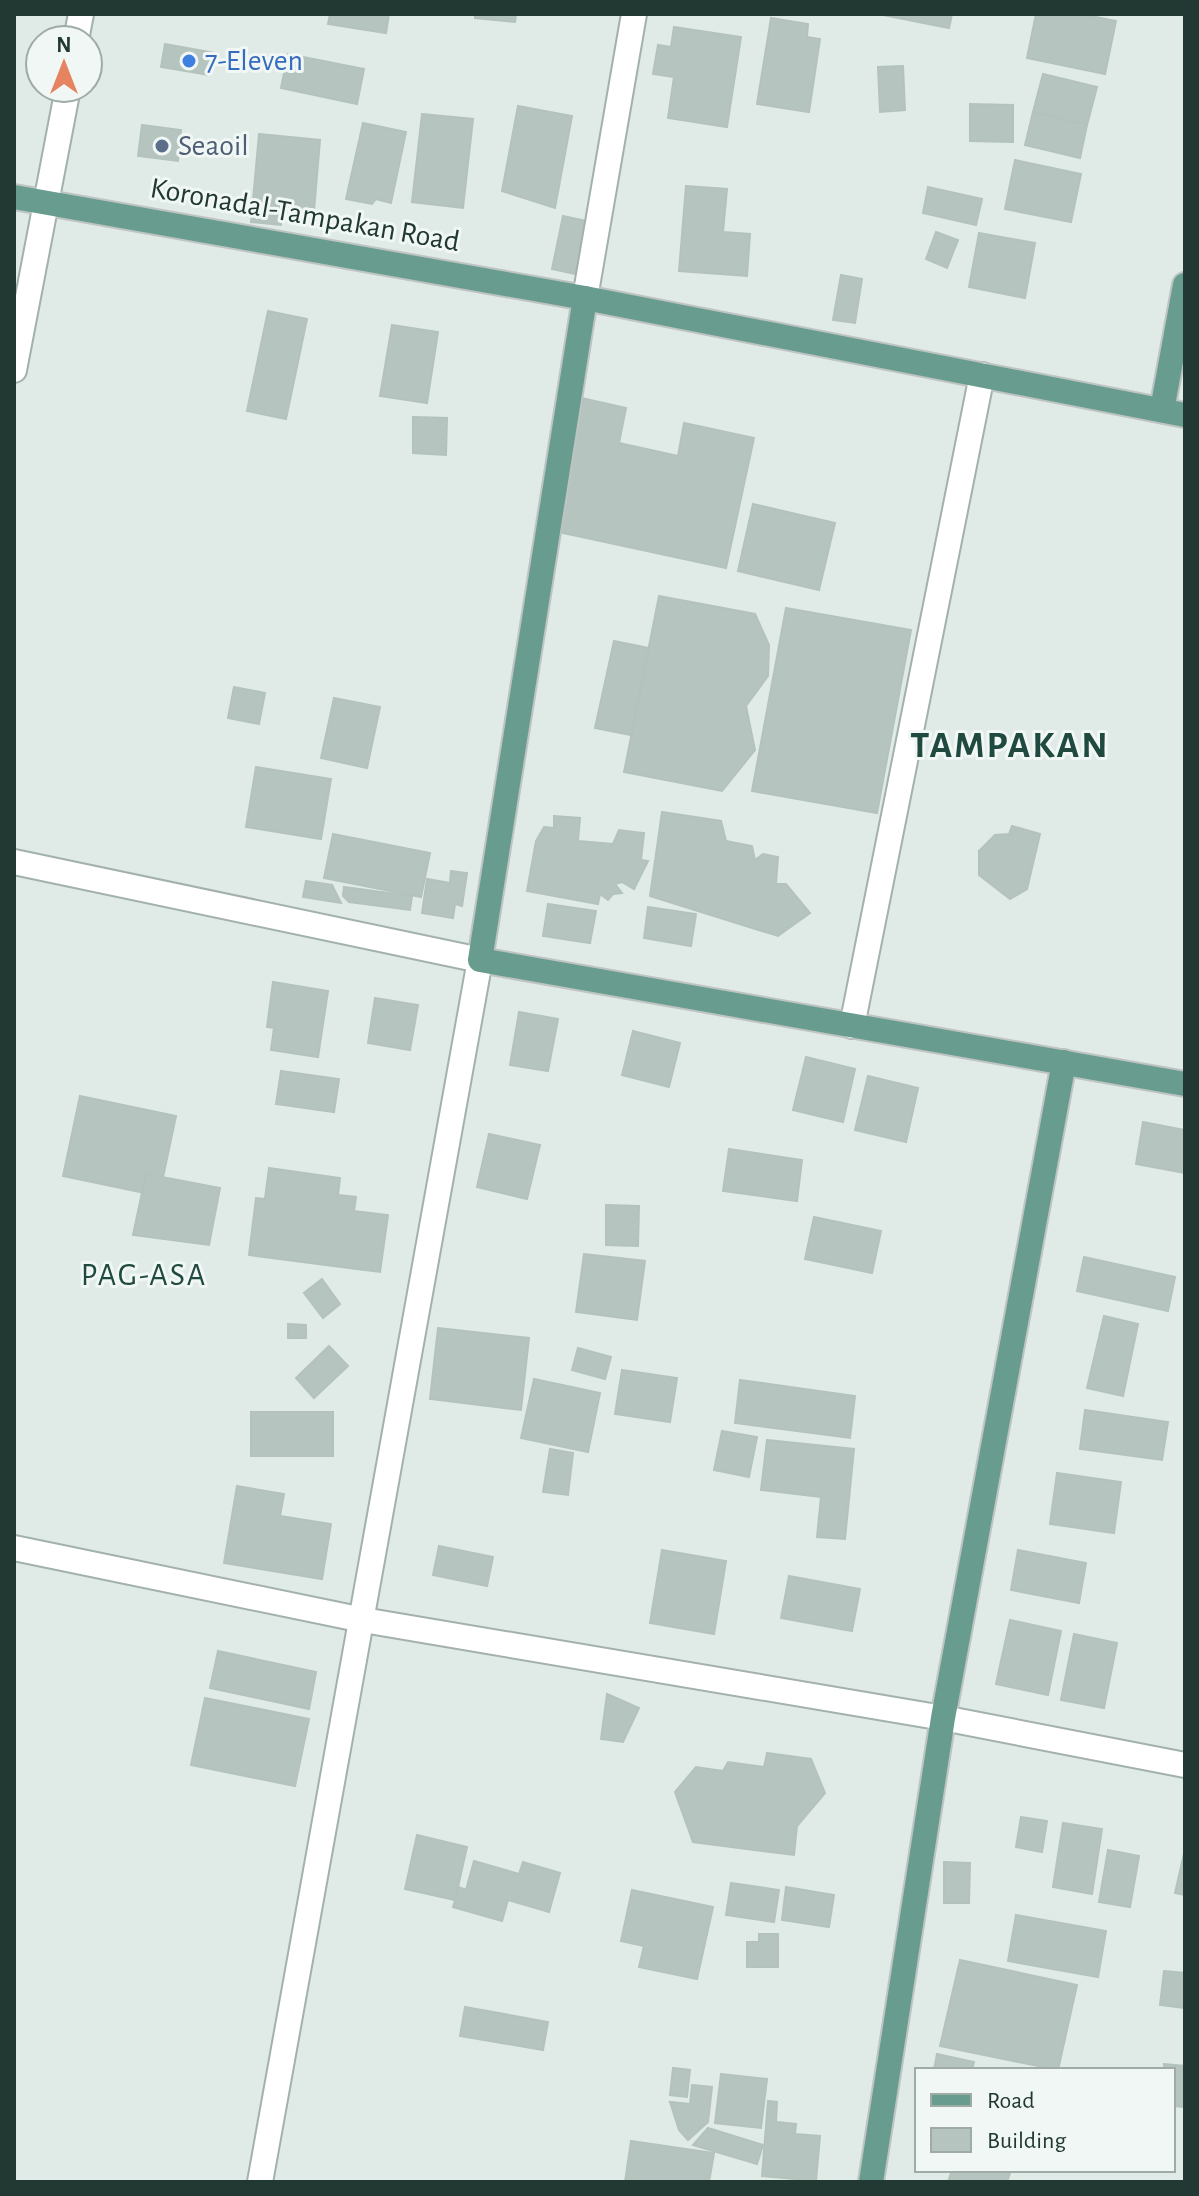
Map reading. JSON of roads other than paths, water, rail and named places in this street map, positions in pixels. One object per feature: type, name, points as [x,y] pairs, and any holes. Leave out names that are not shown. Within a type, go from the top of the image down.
[{"type":"main road","name":"Koronadal-Tampakan Road","points":[[14,197],[585,298],[1173,413]]},
{"type":"main road","points":[[1173,413],[1185,285]]},
{"type":"main road","points":[[585,298],[480,960],[1185,1084]]},
{"type":"main road","points":[[871,2182],[943,1718],[1064,1062]]},
{"type":"street","points":[[585,298],[634,14]]},
{"type":"street","points":[[14,370],[65,104]]},
{"type":"street","points":[[852,1026],[982,375]]},
{"type":"street","points":[[14,862],[480,960],[260,2182]]},
{"type":"street","points":[[14,1548],[363,1620],[943,1718],[1185,1765]]},
{"type":"place","name":"7-Eleven","points":[[189,61]]},
{"type":"place","name":"Seaoil","points":[[162,146]]},
{"type":"district","name":"TAMPAKAN","points":[[1010,746]]},
{"type":"district","name":"PAG-ASA","points":[[144,1275]]}]
